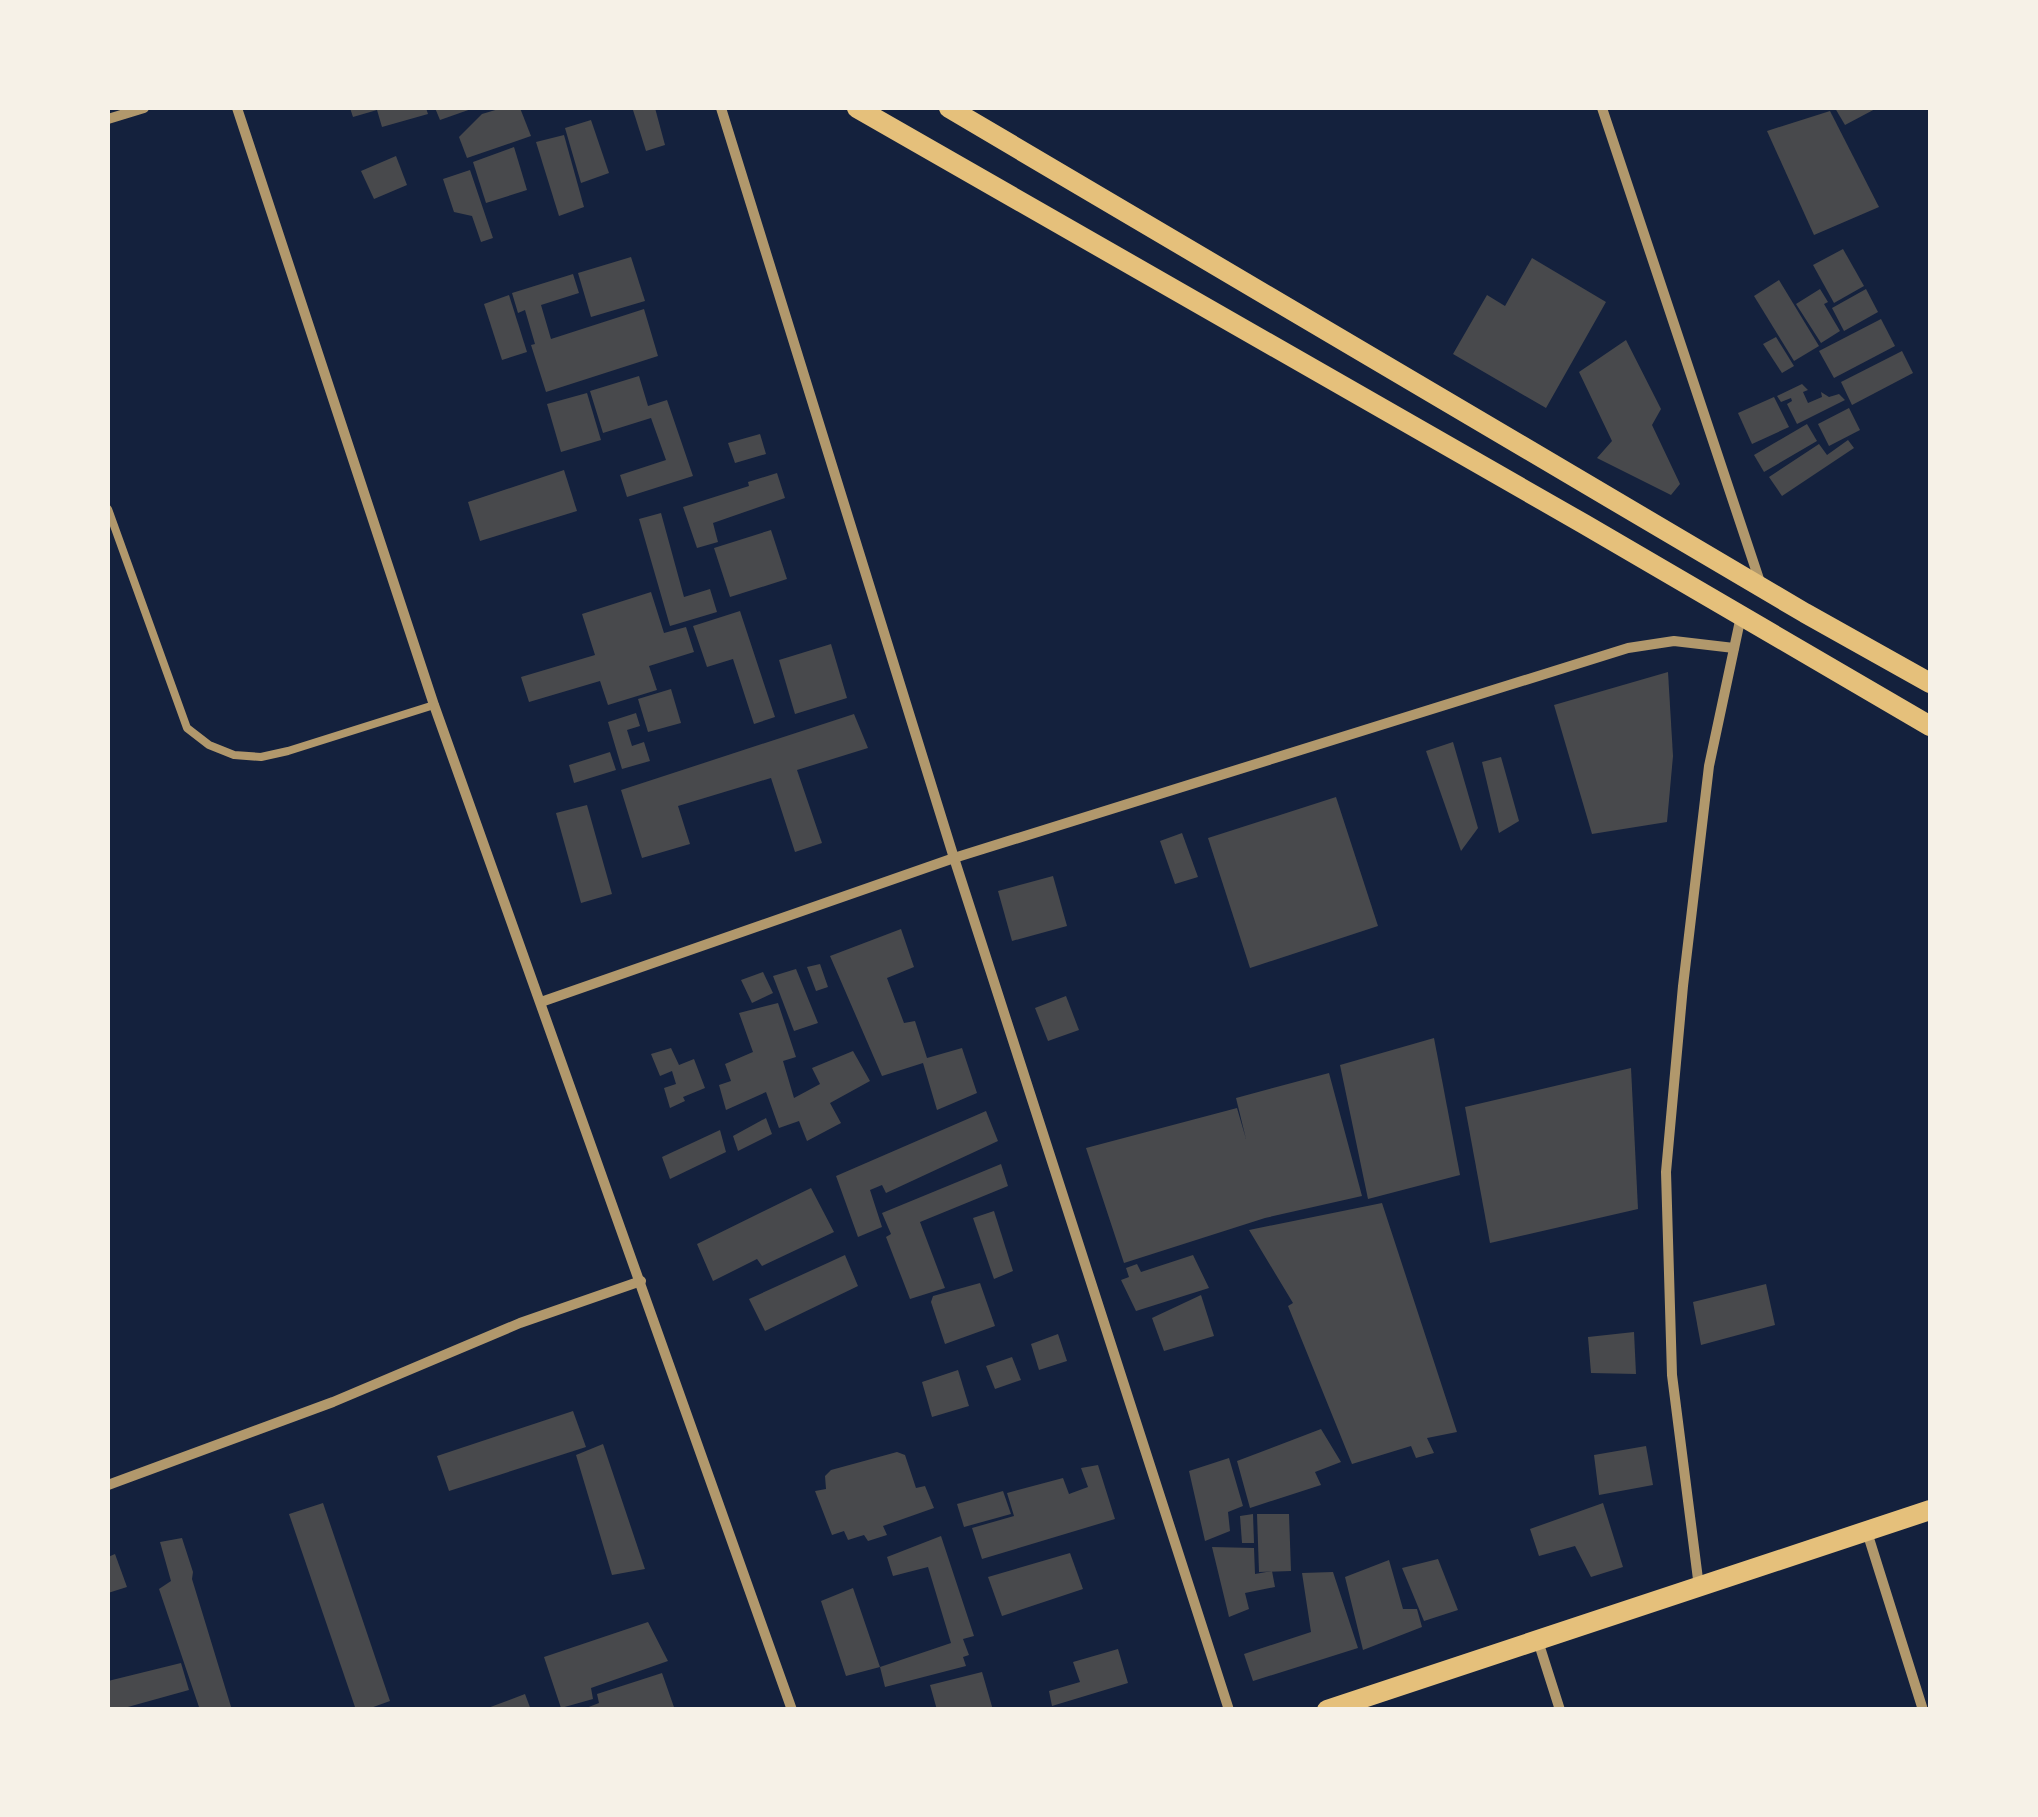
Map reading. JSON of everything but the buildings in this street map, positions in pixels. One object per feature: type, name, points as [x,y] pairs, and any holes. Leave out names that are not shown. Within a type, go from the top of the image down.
[{"type":"main road","points":[[858,108],[1930,726]]},
{"type":"main road","points":[[949,108],[1930,684]]},
{"type":"main road","points":[[1327,1710],[1930,1510]]},
{"type":"street","points":[[108,119],[144,108]]},
{"type":"street","points":[[237,108],[434,706],[792,1710]]},
{"type":"street","points":[[721,108],[954,858],[1229,1710]]},
{"type":"street","points":[[1602,108],[1761,586]]},
{"type":"street","points":[[1699,1588],[1672,1376],[1666,1172],[1709,766],[1741,616]]},
{"type":"street","points":[[541,1002],[954,858],[1628,648],[1674,641],[1734,648]]},
{"type":"street","points":[[108,1484],[333,1402],[520,1323],[641,1281]]},
{"type":"street","points":[[1866,1531],[1923,1710]]},
{"type":"street","points":[[1538,1641],[1560,1710]]},
{"type":"lane","points":[[108,510],[188,728],[208,745],[234,756],[262,758],[434,706]]}]
